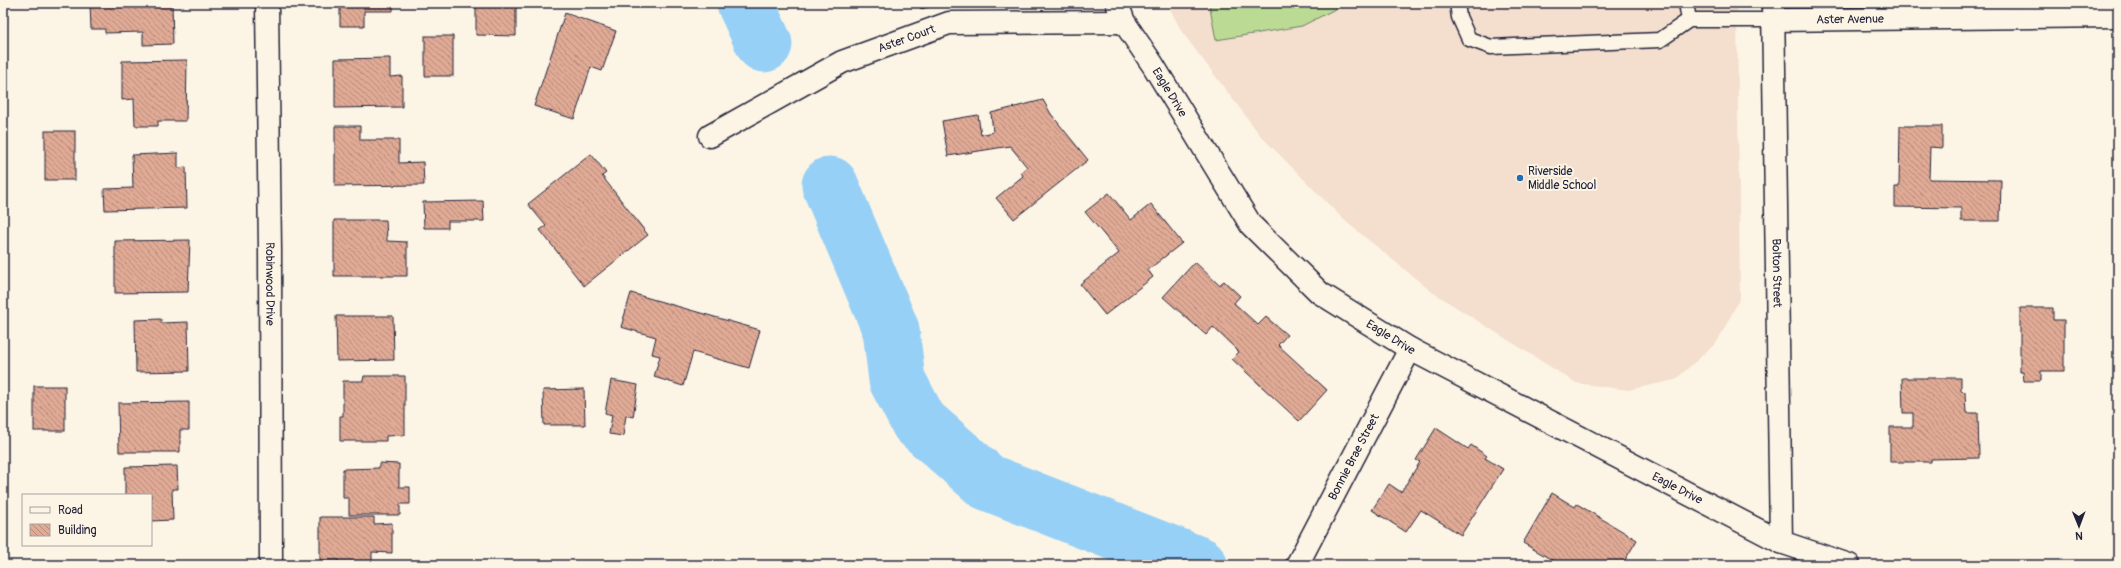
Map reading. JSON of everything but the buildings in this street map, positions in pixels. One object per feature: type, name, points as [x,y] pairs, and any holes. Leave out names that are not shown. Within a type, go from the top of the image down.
[{"type":"street","name":"Robinwood Drive","points":[[267,3],[270,251],[271,565]]},
{"type":"street","name":"Aster Avenue","points":[[1773,11],[2118,16]]},
{"type":"street","name":"Bolton Street","points":[[1773,11],[1781,542]]},
{"type":"street","name":"Eagle Drive","points":[[1120,12],[1251,225],[1320,293],[1410,349],[1781,542],[1849,565]]},
{"type":"street","name":"Aster Court","points":[[710,136],[842,62],[949,23],[1120,12]]},
{"type":"street","name":"Bonnie Brae Street","points":[[1297,565],[1410,349]]},
{"type":"lane","points":[[1457,3],[1459,17],[1469,39],[1491,47],[1660,40],[1689,20],[1773,11]]},
{"type":"lane","points":[[1686,3],[1689,20]]},
{"type":"shaded area","name":"Riverside Middle School","points":[[1167,3],[1737,3],[1740,298],[1717,342],[1675,380],[1628,390],[1576,383],[1432,292],[1344,220],[1260,135],[1182,32]]},
{"type":"green space","points":[[1209,3],[1347,3],[1302,26],[1216,40]]},
{"type":"waterway","points":[[745,3],[764,44]]},
{"type":"waterway","points":[[830,185],[891,330],[897,380],[919,422],[987,482],[1199,565]]},
{"type":"place","name":"Riverside Middle School","points":[[1520,178]]}]
